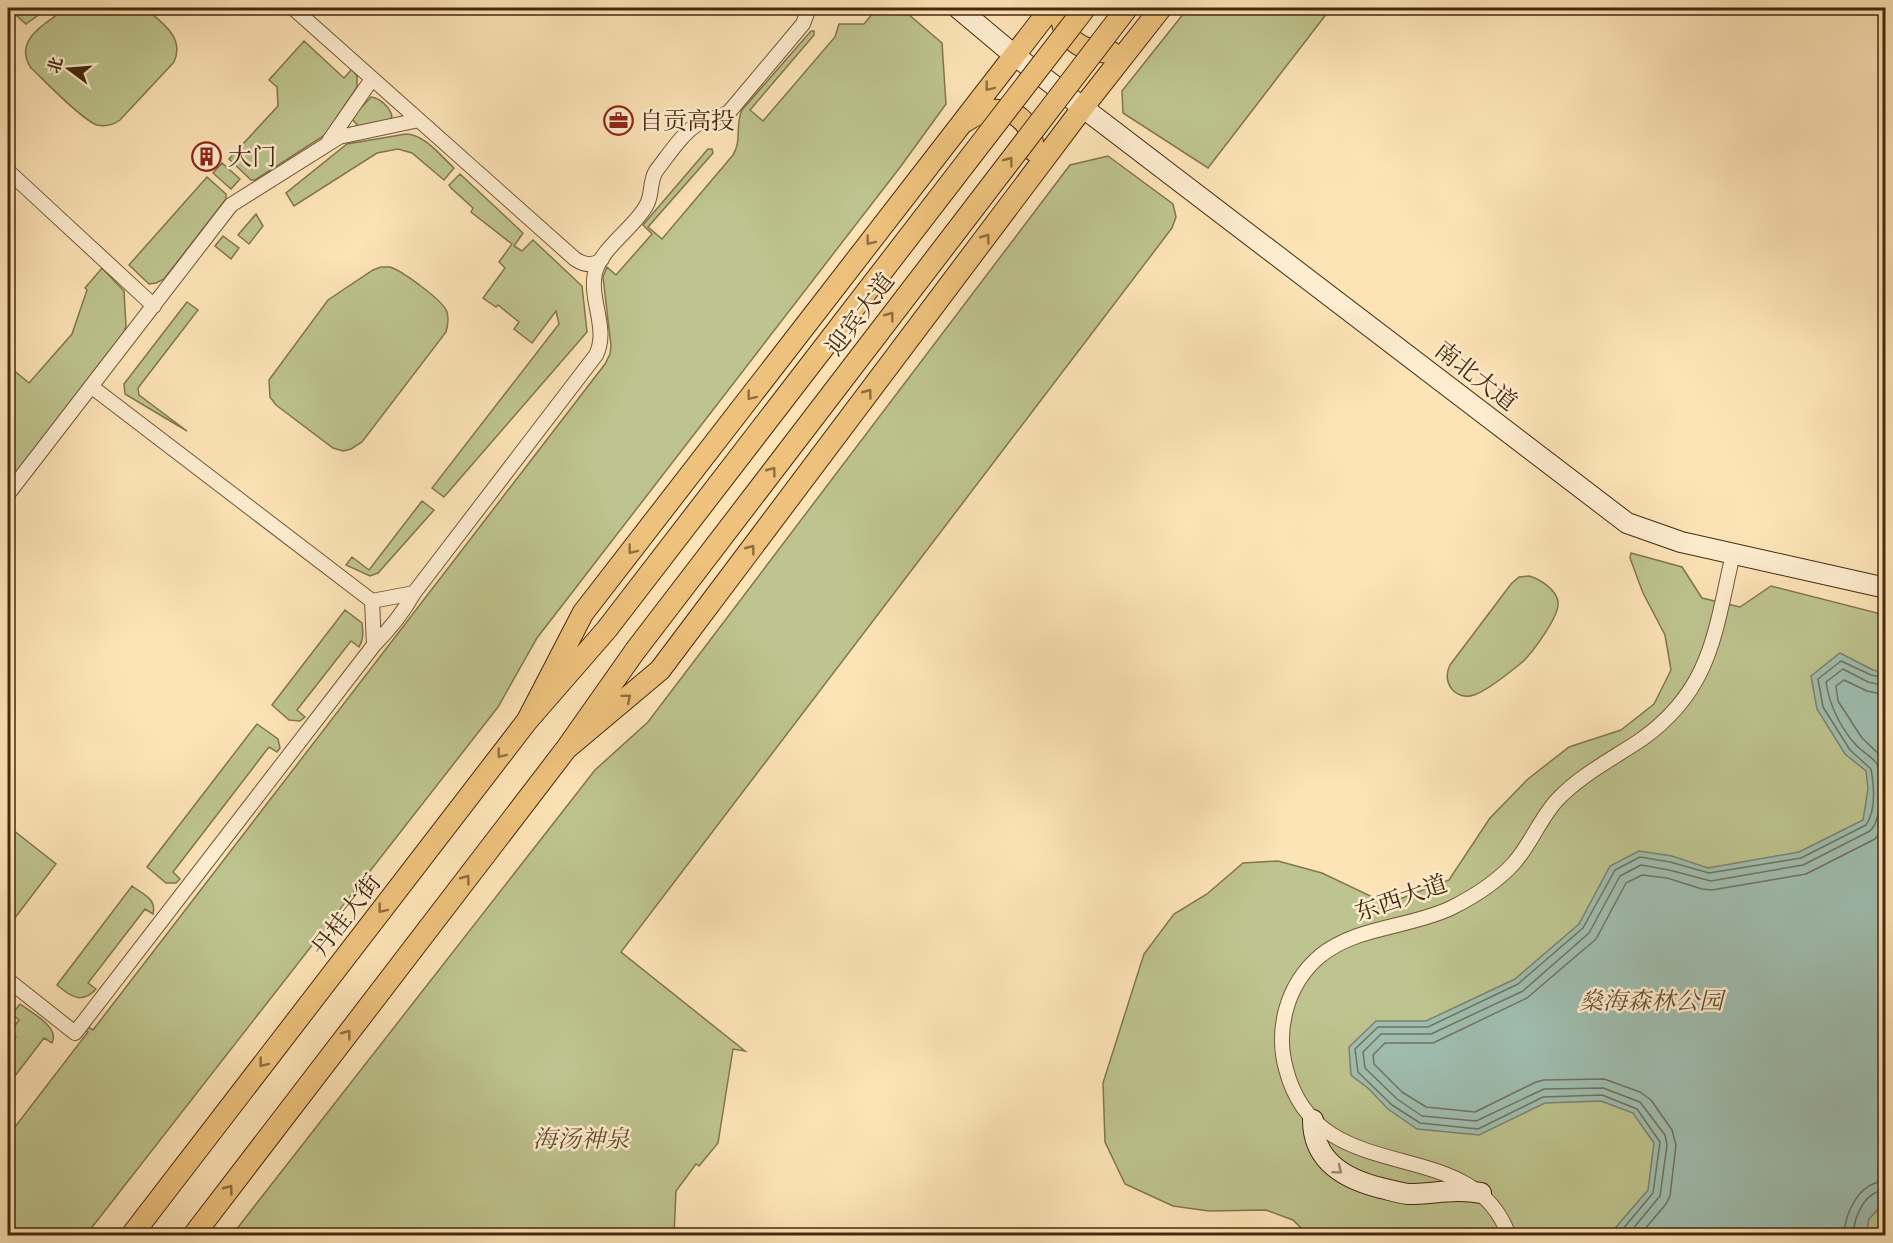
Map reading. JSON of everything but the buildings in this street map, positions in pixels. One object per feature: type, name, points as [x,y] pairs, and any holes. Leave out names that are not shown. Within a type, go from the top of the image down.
[{"type":"main road","points":[[527,721],[583,613],[1051,8]]},
{"type":"main road","points":[[1062,8],[1063,24],[1069,37],[1082,48],[1097,52],[1111,52],[1139,36]]},
{"type":"main road","name":"迎宾大道","points":[[607,629],[1085,8]]},
{"type":"main road","name":"迎宾大道","points":[[566,749],[635,651],[1127,8]]},
{"type":"main road","points":[[193,1236],[566,749],[660,670],[1084,106],[1161,8]]},
{"type":"main road","points":[[958,127],[975,114],[987,110],[999,109],[1014,114],[1023,121],[1033,141],[1032,166],[1025,185]]},
{"type":"main road","name":"丹桂大街","points":[[131,1236],[527,721],[607,629]]},
{"type":"street","points":[[293,8],[588,270],[595,280]]},
{"type":"street","points":[[8,980],[75,1033],[374,645],[405,610],[414,592],[596,355],[601,341],[595,280],[597,266],[648,204],[656,171],[695,125],[705,120],[718,118],[730,111],[803,24],[809,8]]},
{"type":"street","name":"南北大道","points":[[958,8],[1014,55],[1084,106],[1619,517],[1681,542],[1886,588]]},
{"type":"street","points":[[329,141],[372,78]]},
{"type":"street","points":[[8,494],[231,205],[329,141],[347,134],[419,120]]},
{"type":"street","points":[[8,171],[154,306]]},
{"type":"street","points":[[575,259],[589,265],[602,259]]},
{"type":"street","points":[[92,387],[372,601],[414,592]]},
{"type":"street","name":"东西大道","points":[[1509,1236],[1496,1208],[1466,1182],[1450,1175],[1360,1149],[1334,1136],[1313,1120],[1297,1101],[1286,1069],[1281,1041],[1283,1016],[1296,985],[1319,957],[1356,937],[1424,919],[1483,890],[1515,863],[1539,824],[1558,799],[1585,776],[1644,737],[1677,710],[1696,683],[1711,648],[1733,554]]},
{"type":"street","points":[[372,601],[374,645]]},
{"type":"street","points":[[1313,1120],[1313,1136],[1320,1148],[1331,1165],[1346,1176],[1405,1194],[1461,1189],[1481,1193]]},
{"type":"green space","points":[[8,8],[48,8],[26,24]]},
{"type":"green space","points":[[67,8],[145,8],[165,25],[174,38],[177,53],[174,62],[120,120],[112,124],[97,125],[83,116],[31,68],[26,58],[26,49],[34,33]]},
{"type":"green space","points":[[877,8],[901,8],[942,43],[946,104],[901,166],[537,638],[498,707],[86,1235],[8,1235],[8,1136],[88,1032],[85,1030],[88,1027],[93,1030],[605,364],[611,346],[603,277],[607,267],[616,275],[652,234],[643,225],[708,149],[712,149],[713,153],[648,227],[662,239],[733,155],[736,150],[742,110],[811,31],[814,31],[814,35],[750,110],[763,121],[835,37],[839,24],[864,24]]},
{"type":"green space","points":[[1188,8],[1331,8],[1208,168],[1123,113],[1122,91]]},
{"type":"green space","points":[[304,41],[344,78],[352,69],[357,76],[357,87],[325,135],[255,180],[251,180],[229,159],[278,106],[277,87],[269,80]]},
{"type":"green space","points":[[371,97],[385,104],[392,117],[388,121],[358,126],[353,120],[354,115]]},
{"type":"green space","points":[[406,134],[426,142],[454,168],[444,180],[412,153],[398,149],[377,153],[294,206],[286,193],[347,144]]},
{"type":"green space","name":"海汤神泉","points":[[1108,156],[1173,204],[1176,217],[1172,228],[621,952],[745,1051],[733,1049],[718,1143],[699,1166],[696,1164],[676,1191],[674,1235],[232,1235],[595,770],[648,722],[1070,165]]},
{"type":"green space","points":[[222,163],[240,179],[231,189],[213,173]]},
{"type":"green space","points":[[460,174],[523,233],[514,246],[522,251],[533,240],[582,286],[587,332],[444,497],[432,488],[559,324],[556,311],[532,343],[514,329],[519,322],[498,305],[496,307],[483,298],[505,268],[499,262],[512,244],[471,212],[473,208],[451,188],[449,185]]},
{"type":"green space","points":[[207,177],[226,194],[226,199],[164,279],[149,284],[129,265]]},
{"type":"green space","points":[[256,214],[263,226],[249,244],[238,235]]},
{"type":"green space","points":[[223,236],[239,248],[231,259],[215,246]]},
{"type":"green space","points":[[390,267],[422,286],[438,300],[447,312],[447,329],[362,442],[343,451],[333,448],[276,405],[270,397],[269,380],[328,300],[373,270]]},
{"type":"green space","points":[[102,268],[124,291],[126,326],[124,332],[8,483],[8,372],[11,368],[29,383],[72,334],[87,290],[85,288]]},
{"type":"green space","points":[[187,302],[198,310],[138,388],[139,395],[187,431],[125,394],[124,384]]},
{"type":"green space","points":[[422,501],[434,510],[378,573],[370,576],[346,565],[352,557],[369,570]]},
{"type":"green space","name":"燊海森林公园","points":[[1631,553],[1682,567],[1702,598],[1740,607],[1771,586],[1885,615],[1885,1235],[1308,1235],[1293,1220],[1266,1210],[1209,1211],[1173,1206],[1125,1184],[1105,1142],[1103,1083],[1144,954],[1174,914],[1207,894],[1243,863],[1278,861],[1322,873],[1387,904],[1449,880],[1490,818],[1528,779],[1569,747],[1621,730],[1654,704],[1671,670],[1665,635],[1643,593],[1630,558]]},
{"type":"green space","points":[[1529,576],[1547,586],[1557,598],[1557,608],[1544,635],[1525,659],[1491,686],[1474,695],[1456,693],[1447,678],[1450,665],[1511,584],[1519,577]]},
{"type":"green space","points":[[345,610],[362,623],[361,644],[359,647],[351,641],[297,710],[305,717],[300,721],[289,720],[272,705]]},
{"type":"green space","points":[[257,724],[278,739],[280,748],[277,752],[269,747],[173,872],[180,879],[176,883],[166,883],[147,867]]},
{"type":"green space","points":[[8,826],[56,864],[8,927]]},
{"type":"green space","points":[[132,886],[151,900],[153,914],[145,909],[88,983],[96,989],[91,994],[81,998],[67,993],[57,985]]},
{"type":"green space","points":[[20,1004],[49,1026],[53,1037],[52,1043],[44,1038],[8,1085],[8,1048],[16,1037],[10,1032],[19,1020],[12,1014]]},
{"type":"water","points":[[1840,653],[1873,670],[1886,673],[1886,1201],[1869,1219],[1866,1235],[1609,1235],[1648,1190],[1654,1143],[1633,1113],[1601,1101],[1545,1103],[1479,1135],[1417,1129],[1388,1109],[1369,1089],[1351,1075],[1349,1047],[1376,1021],[1426,1021],[1515,979],[1579,924],[1610,866],[1639,851],[1672,856],[1708,868],[1799,852],[1863,820],[1868,789],[1866,771],[1845,754],[1817,709],[1811,676]]},
{"type":"place","name":"自贡高投","points":[[618,121]]},
{"type":"place","name":"大门","points":[[207,157]]}]
